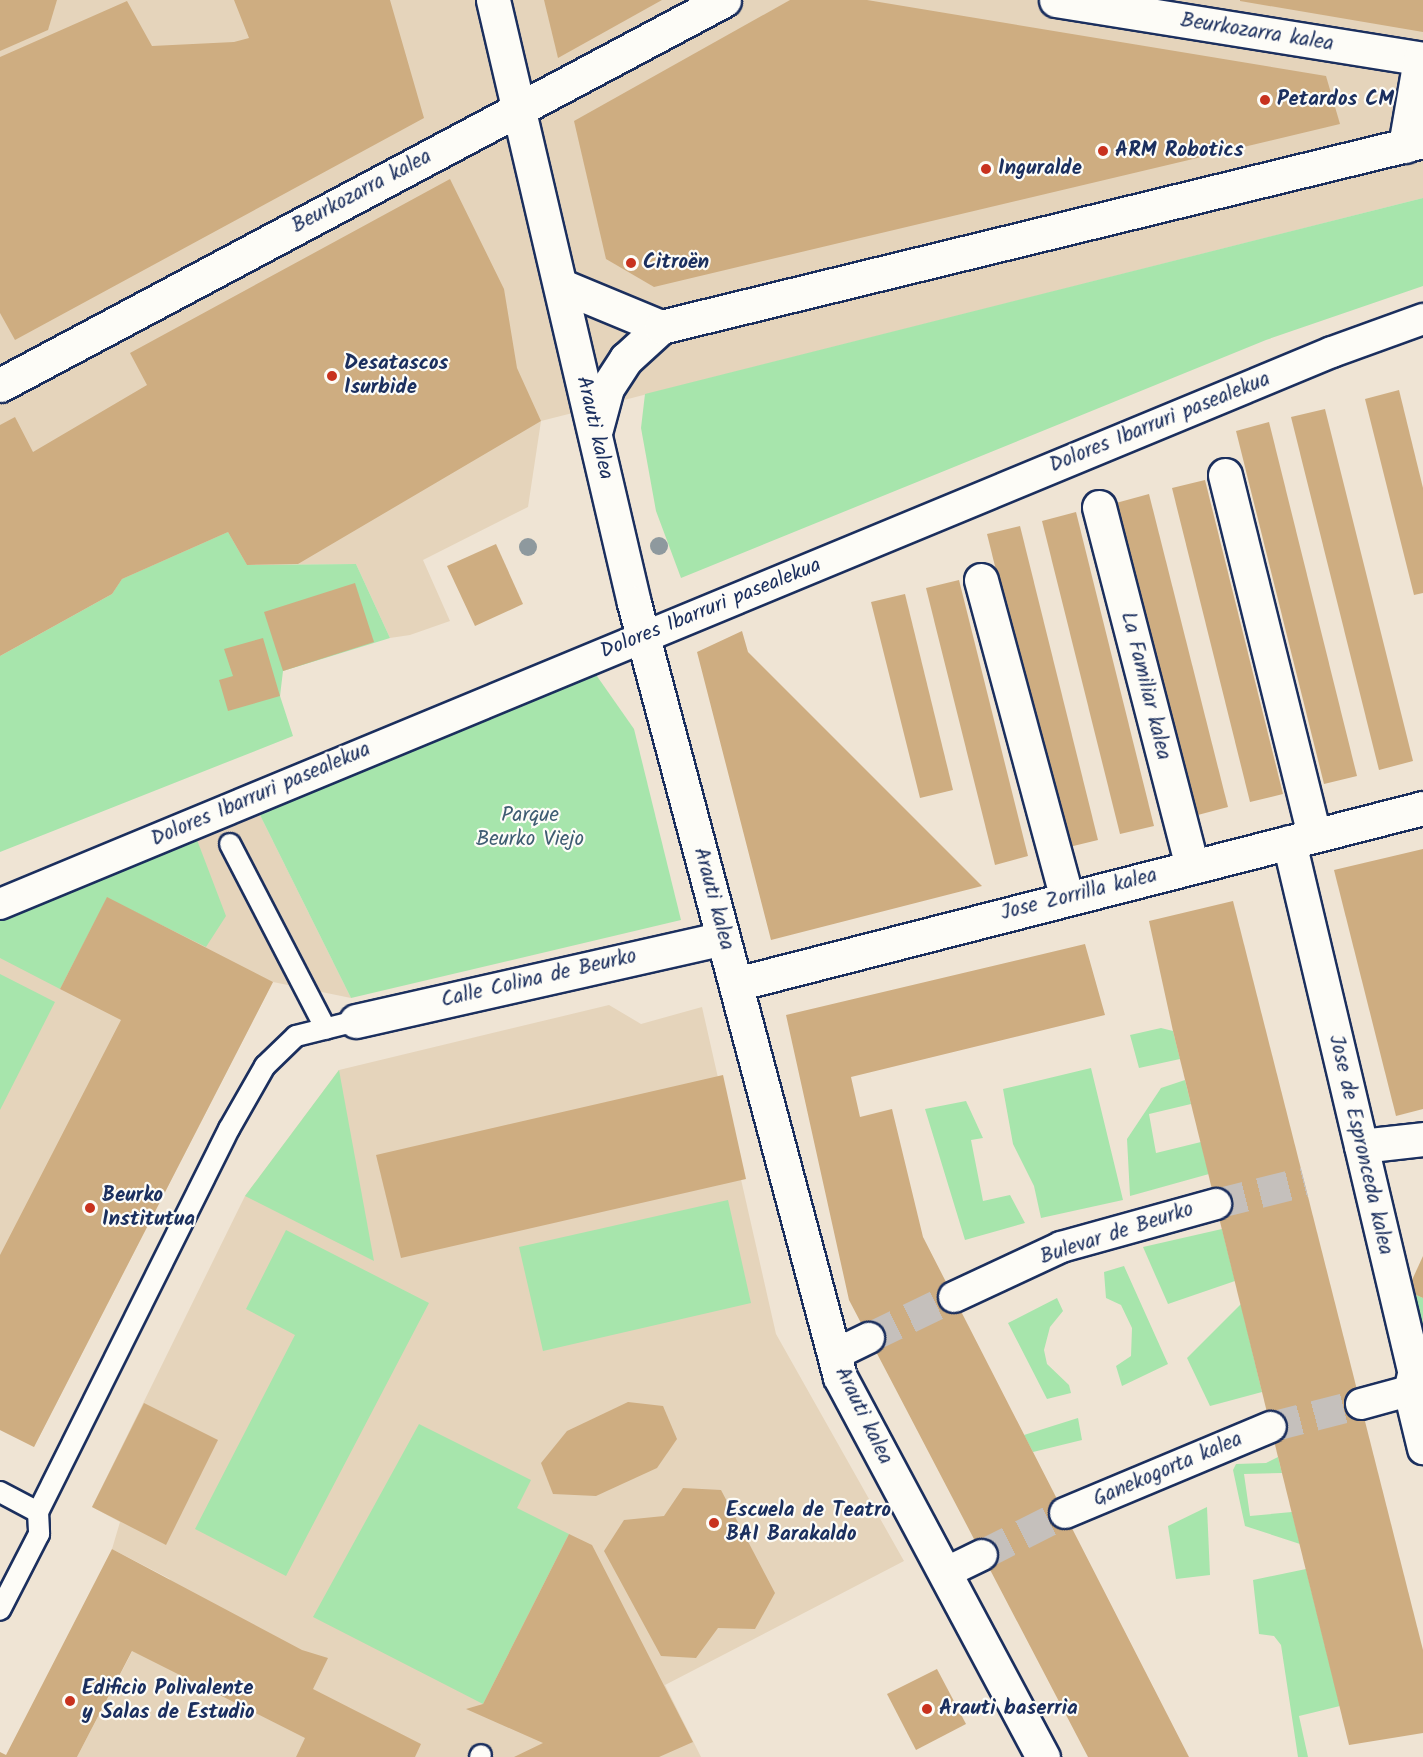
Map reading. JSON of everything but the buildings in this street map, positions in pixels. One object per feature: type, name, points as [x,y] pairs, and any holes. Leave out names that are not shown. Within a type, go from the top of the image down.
[{"type":"street","name":"Arauti kalea","points":[[493,0],[643,637],[840,1377],[1043,1757]]},
{"type":"street","name":"Beurkozarra kalea","points":[[0,386],[724,0]]},
{"type":"street","name":"Beurkozarra kalea","points":[[1056,0],[1422,59]]},
{"type":"street","points":[[595,434],[607,388],[626,359],[661,327],[1414,144],[1422,59]]},
{"type":"street","points":[[562,286],[661,327]]},
{"type":"street","name":"Dolores Ibarruri pasealekua","points":[[0,904],[1332,352],[1423,320]]},
{"type":"street","points":[[1225,475],[1302,838]]},
{"type":"street","name":"La Familiar kalea","points":[[1099,507],[1192,866]]},
{"type":"street","points":[[981,580],[1067,898]]},
{"type":"street","name":"Jose Zorrilla kalea","points":[[735,984],[1423,808]]},
{"type":"street","name":"Jose de Espronceda kalea","points":[[1302,838],[1361,1146],[1415,1382],[1423,1449]]},
{"type":"street","name":"Calle Colina de Beurko","points":[[341,1025],[723,938]]},
{"type":"street","points":[[1361,1146],[1423,1139]]},
{"type":"street","name":"Bulevar de Beurko","points":[[954,1297],[1061,1247],[1216,1204]]},
{"type":"street","points":[[834,1355],[869,1338]]},
{"type":"street","points":[[1361,1404],[1415,1382]]},
{"type":"street","name":"Ganekogorta kalea","points":[[1065,1514],[1271,1427]]},
{"type":"street","points":[[945,1573],[982,1555]]},
{"type":"lane","points":[[0,1610],[39,1534],[38,1512],[229,1129],[265,1066],[296,1036],[341,1025],[230,844]]},
{"type":"lane","points":[[0,1492],[38,1512]]},
{"type":"shaded area","points":[[0,0],[1423,0],[1423,198],[541,421],[528,507],[423,560],[450,621],[410,635],[390,638],[356,564],[247,565],[112,594],[0,656]]},
{"type":"shaded area","points":[[255,805],[351,998],[273,982],[34,1447],[0,1430],[0,913]]},
{"type":"shaded area","points":[[609,1005],[641,1024],[702,1007],[776,1334],[904,1561],[665,1685],[701,1757],[77,1757],[170,1579],[112,1549],[120,1522],[92,1507],[245,1196],[339,1070]]},
{"type":"green space","points":[[1423,198],[1423,286],[1266,340],[681,578],[656,511],[641,428],[645,394]]},
{"type":"green space","points":[[228,532],[247,565],[356,564],[390,638],[283,671],[280,696],[293,736],[0,852],[0,656],[112,594],[122,579]]},
{"type":"green space","name":"Parque Beurko Viejo","points":[[592,669],[634,729],[681,920],[351,998],[255,805]]},
{"type":"green space","points":[[194,832],[226,916],[206,947],[107,898],[60,989],[0,958],[0,913]]},
{"type":"green space","points":[[0,974],[55,1002],[0,1110]]},
{"type":"green space","points":[[1161,1028],[1173,1031],[1180,1059],[1139,1068],[1130,1035]]},
{"type":"green space","points":[[1091,1068],[1123,1200],[1041,1218],[1034,1186],[1013,1144],[1003,1089]]},
{"type":"green space","points":[[339,1070],[374,1261],[245,1196]]},
{"type":"green space","points":[[1185,1080],[1191,1104],[1149,1114],[1156,1153],[1201,1142],[1209,1174],[1130,1196],[1127,1139],[1161,1088]]},
{"type":"green space","points":[[966,1101],[983,1138],[971,1140],[983,1201],[1010,1195],[1025,1223],[965,1240],[925,1109]]},
{"type":"green space","points":[[728,1200],[751,1303],[543,1351],[519,1247]]},
{"type":"green space","points":[[1222,1229],[1235,1281],[1168,1304],[1143,1247]]},
{"type":"green space","points":[[286,1230],[429,1303],[286,1576],[195,1529],[295,1335],[246,1309]]},
{"type":"green space","points":[[1124,1266],[1168,1364],[1122,1386],[1116,1366],[1131,1356],[1132,1328],[1121,1305],[1106,1298],[1104,1272]]},
{"type":"green space","points":[[1407,1291],[1423,1298],[1423,1352]]},
{"type":"green space","points":[[1057,1298],[1063,1311],[1050,1327],[1044,1350],[1047,1364],[1069,1385],[1071,1393],[1047,1399],[1008,1323]]},
{"type":"green space","points":[[1241,1304],[1262,1392],[1210,1406],[1187,1358]]},
{"type":"green space","points":[[1078,1418],[1082,1440],[1033,1452],[1024,1435]]},
{"type":"green space","points":[[419,1424],[531,1480],[517,1508],[569,1534],[483,1704],[313,1617]]},
{"type":"green space","points":[[1278,1457],[1282,1473],[1244,1474],[1250,1516],[1292,1512],[1300,1544],[1245,1526],[1233,1470],[1236,1464],[1266,1463]]},
{"type":"green space","points":[[1207,1507],[1210,1575],[1176,1579],[1168,1526]]},
{"type":"green space","points":[[1306,1569],[1340,1706],[1299,1716],[1308,1757],[1298,1757],[1281,1645],[1274,1636],[1259,1634],[1253,1580]]},
{"type":"tunnel","points":[[1216,1204],[1304,1182]]},
{"type":"tunnel","points":[[869,1338],[954,1297]]},
{"type":"tunnel","points":[[1271,1427],[1361,1404]]},
{"type":"tunnel","points":[[982,1555],[1065,1513]]},
{"type":"place","name":"Petardos CM","points":[[1265,100]]},
{"type":"place","name":"ARM Robotics","points":[[1103,151]]},
{"type":"place","name":"Inguralde","points":[[986,169]]},
{"type":"place","name":"Citroën","points":[[631,263]]},
{"type":"place","name":"Desatascos Isurbide","points":[[332,376]]},
{"type":"place","name":"Beurko Institutua","points":[[90,1208]]},
{"type":"place","name":"Escuela de Teatro BAI Barakaldo","points":[[714,1523]]},
{"type":"place","name":"Edificio Polivalente y Salas de Estudio","points":[[70,1701]]},
{"type":"place","name":"Arauti baserria","points":[[927,1709]]}]
